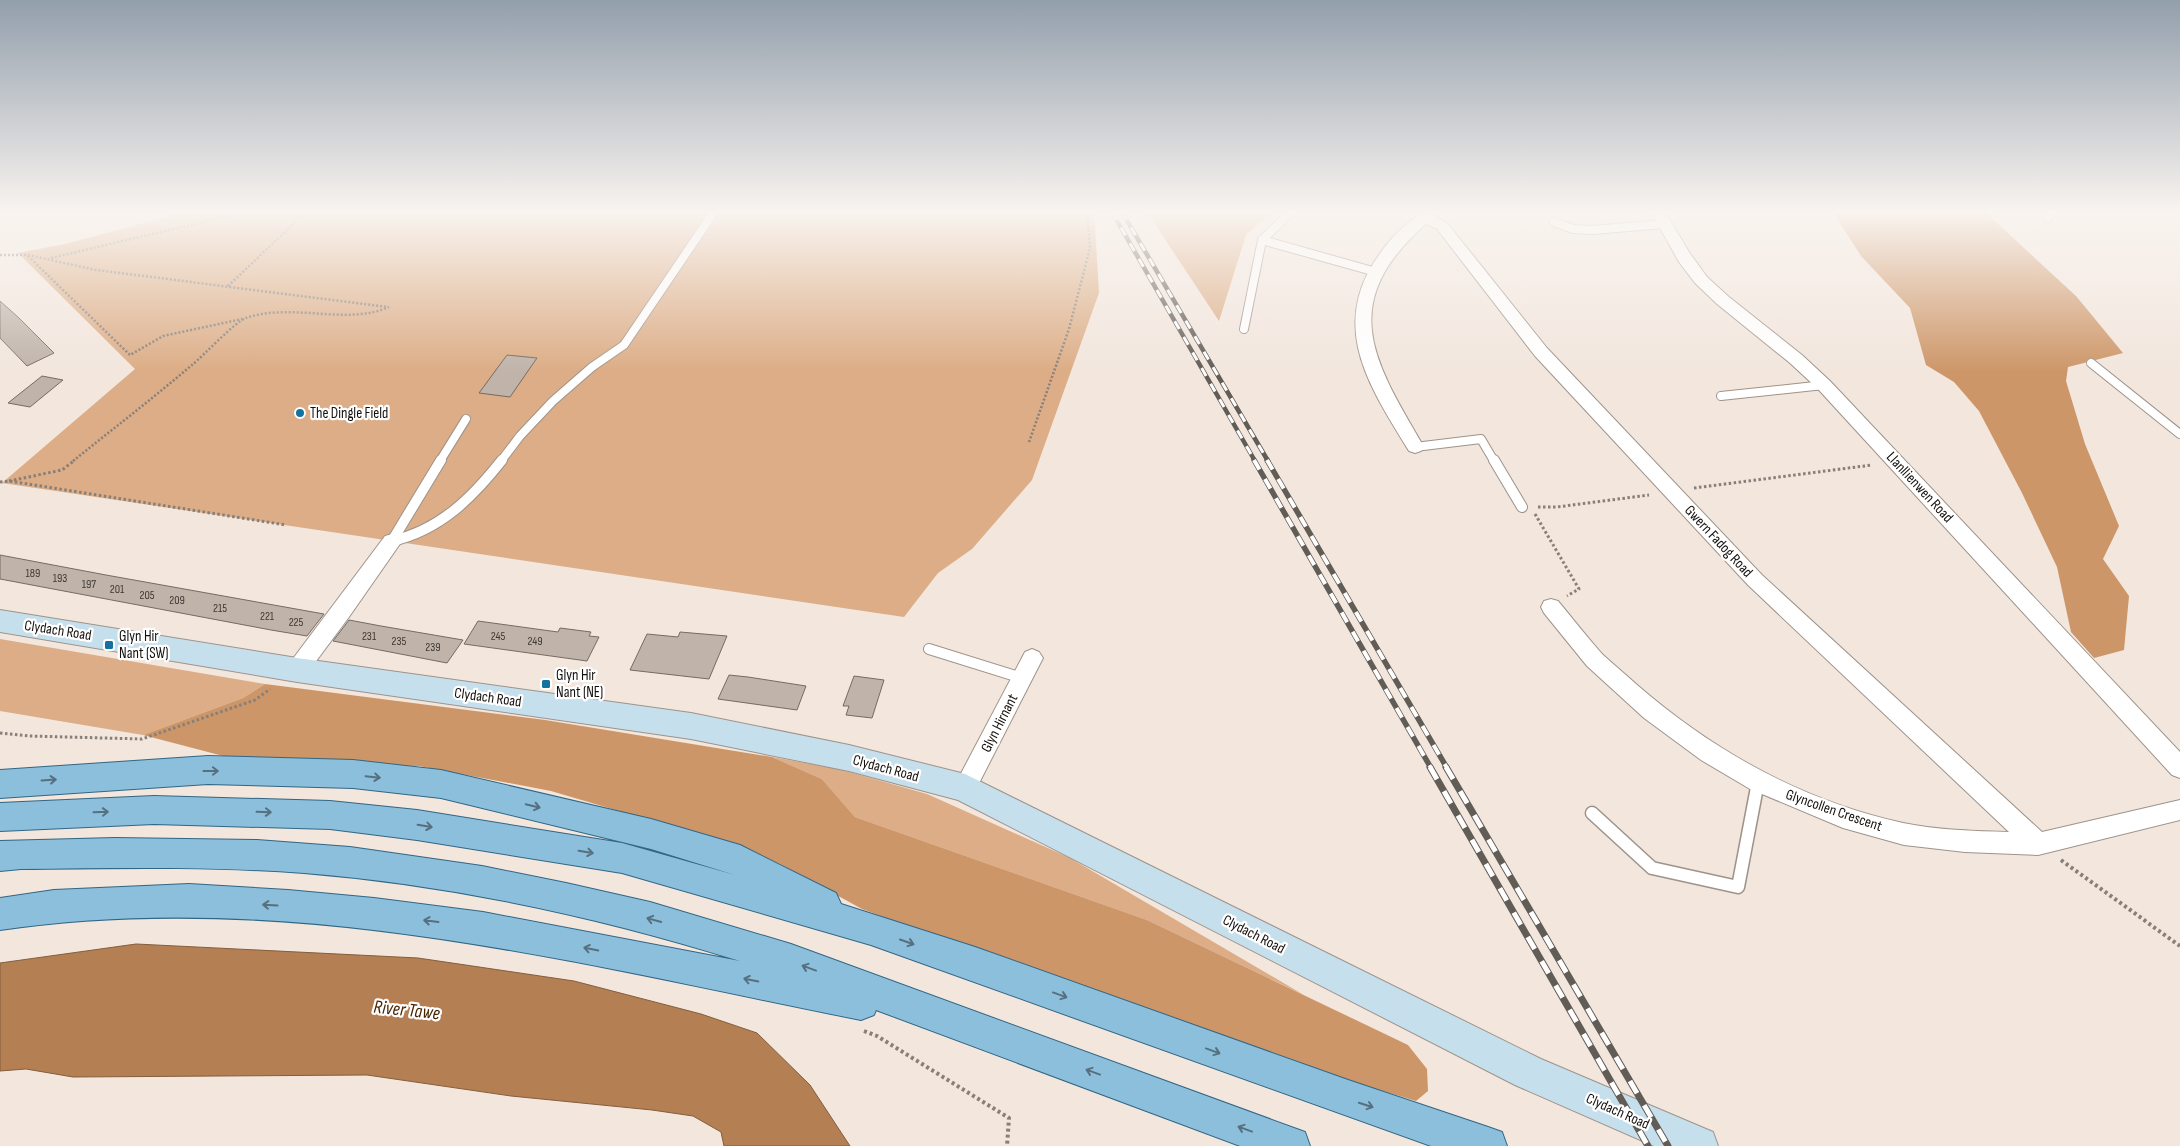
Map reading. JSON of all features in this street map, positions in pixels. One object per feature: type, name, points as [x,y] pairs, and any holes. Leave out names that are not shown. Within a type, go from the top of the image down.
[{"type":"main road","name":"Clydach Road","points":[[0,621],[296,670],[691,726],[849,758],[965,788],[1528,1072],[1700,1146]]},
{"type":"main road","points":[[0,784],[208,770],[353,774],[441,784],[651,834],[740,860],[871,930]]},
{"type":"main road","points":[[0,817],[154,810],[330,815],[417,825],[622,858],[871,930],[975,964],[1348,1099],[1488,1146]]},
{"type":"main road","points":[[0,856],[22,854],[215,852],[308,858],[395,867],[501,885],[609,908],[736,943],[953,1020],[1291,1146]]},
{"type":"main road","points":[[0,914],[54,906],[189,900],[374,914],[483,928],[953,1020]]},
{"type":"street","points":[[1380,265],[1365,298],[1362,320],[1364,345],[1370,368],[1382,395],[1415,447]]},
{"type":"street","name":"Gwern Fadog Road","points":[[1473,265],[1541,352],[1755,580],[2038,844]]},
{"type":"street","name":"Llanllienwen Road","points":[[1690,265],[1708,288],[1789,351],[1824,385],[2180,768]]},
{"type":"street","points":[[296,670],[342,611],[392,541]]},
{"type":"street","name":"Glyncollen Crescent","points":[[1551,607],[1595,660],[1652,712],[1709,753],[1758,782],[1844,817],[1904,834],[1965,842],[2038,844],[2180,810]]},
{"type":"street","name":"Glyn Hirnant","points":[[965,788],[1032,658]]},
{"type":"lane","points":[[392,541],[409,537],[442,522],[468,499],[494,472],[520,436],[560,394],[592,367],[624,345],[678,265]]},
{"type":"lane","points":[[1244,330],[1257,265]]},
{"type":"lane","points":[[1353,265],[1376,272]]},
{"type":"lane","points":[[2091,363],[2180,434]]},
{"type":"lane","points":[[1721,396],[1824,385]]},
{"type":"lane","points":[[392,541],[466,419]]},
{"type":"lane","points":[[1415,447],[1481,439],[1522,507]]},
{"type":"lane","points":[[929,649],[1022,678]]},
{"type":"lane","points":[[1592,813],[1652,868],[1738,887],[1758,782]]},
{"type":"path","points":[[39,265],[130,355],[163,336],[274,312],[323,314],[376,313],[389,307],[96,270],[78,265]]},
{"type":"path","points":[[227,286],[249,265]]},
{"type":"path","points":[[1029,442],[1069,329],[1086,265]]},
{"type":"path","points":[[0,482],[62,470],[185,371],[244,318]]},
{"type":"path","points":[[1522,507],[1557,507],[1897,462]]},
{"type":"path","points":[[9,481],[286,525]]},
{"type":"path","points":[[1522,507],[1534,512],[1579,589],[1551,607]]},
{"type":"path","points":[[0,733],[142,739],[255,700],[296,670]]},
{"type":"path","points":[[2038,844],[2180,946]]},
{"type":"path","points":[[859,1029],[877,1036],[1009,1118],[1007,1146]]},
{"type":"shaded area","points":[[31,265],[1097,265],[1099,293],[1032,480],[972,549],[938,573],[904,617],[2,483],[135,369]]},
{"type":"shaded area","points":[[1182,265],[1236,265],[1219,321]]},
{"type":"shaded area","points":[[1870,265],[2043,265],[2076,296],[2123,353],[2068,367],[2066,381],[2085,444],[2119,526],[2103,559],[2129,596],[2124,650],[2094,658],[2071,632],[2057,567],[2022,493],[1979,411],[1954,382],[1926,365],[1910,308]]},
{"type":"shaded area","points":[[0,639],[265,684],[243,698],[143,735],[0,711]]},
{"type":"shaded area","points":[[265,684],[545,720],[772,757],[822,779],[855,817],[1147,920],[1408,1045],[1427,1069],[1428,1091],[1416,1101],[1198,1034],[862,909],[778,863],[721,841],[551,791],[419,766],[250,763],[143,735],[243,698]]},
{"type":"shaded area","points":[[772,757],[839,769],[927,794],[1070,858],[1304,995],[1147,920],[855,817],[822,779]]},
{"type":"water","name":"River Tawe","points":[[136,944],[418,958],[574,981],[701,1014],[757,1033],[810,1085],[850,1146],[724,1146],[721,1132],[693,1116],[511,1096],[367,1075],[73,1077],[26,1069],[0,1071],[0,963]]},
{"type":"building","points":[[0,301],[54,353],[27,366],[0,338]]},
{"type":"building","points":[[507,355],[537,358],[510,397],[479,393]]},
{"type":"building","points":[[42,376],[63,380],[30,407],[8,403]]},
{"type":"building","points":[[0,555],[324,614],[307,636],[271,630],[0,579]]},
{"type":"building","points":[[349,620],[463,640],[447,663],[333,641]]},
{"type":"building","points":[[478,621],[558,632],[560,628],[591,632],[589,636],[599,637],[587,661],[464,644]]},
{"type":"building","points":[[680,632],[727,636],[709,679],[630,670],[647,634],[678,637]]},
{"type":"building","points":[[729,675],[806,686],[797,710],[718,699]]},
{"type":"building","points":[[854,676],[884,680],[872,718],[846,715],[849,706],[843,706]]},
{"type":"railway","points":[[1143,265],[1255,461]]},
{"type":"railway","points":[[1153,265],[1268,461]]},
{"type":"railway","points":[[1254,460],[1431,768]]},
{"type":"railway","points":[[1267,460],[1447,768]]},
{"type":"railway","points":[[1430,767],[1648,1146]]},
{"type":"railway","points":[[1446,767],[1668,1146]]},
{"type":"place","name":"The Dingle Field","points":[[300,413]]},
{"type":"place","name":"Glyn Hir Nant (SW)","points":[[109,645]]},
{"type":"place","name":"Glyn Hir Nant (NE)","points":[[546,684]]}]
